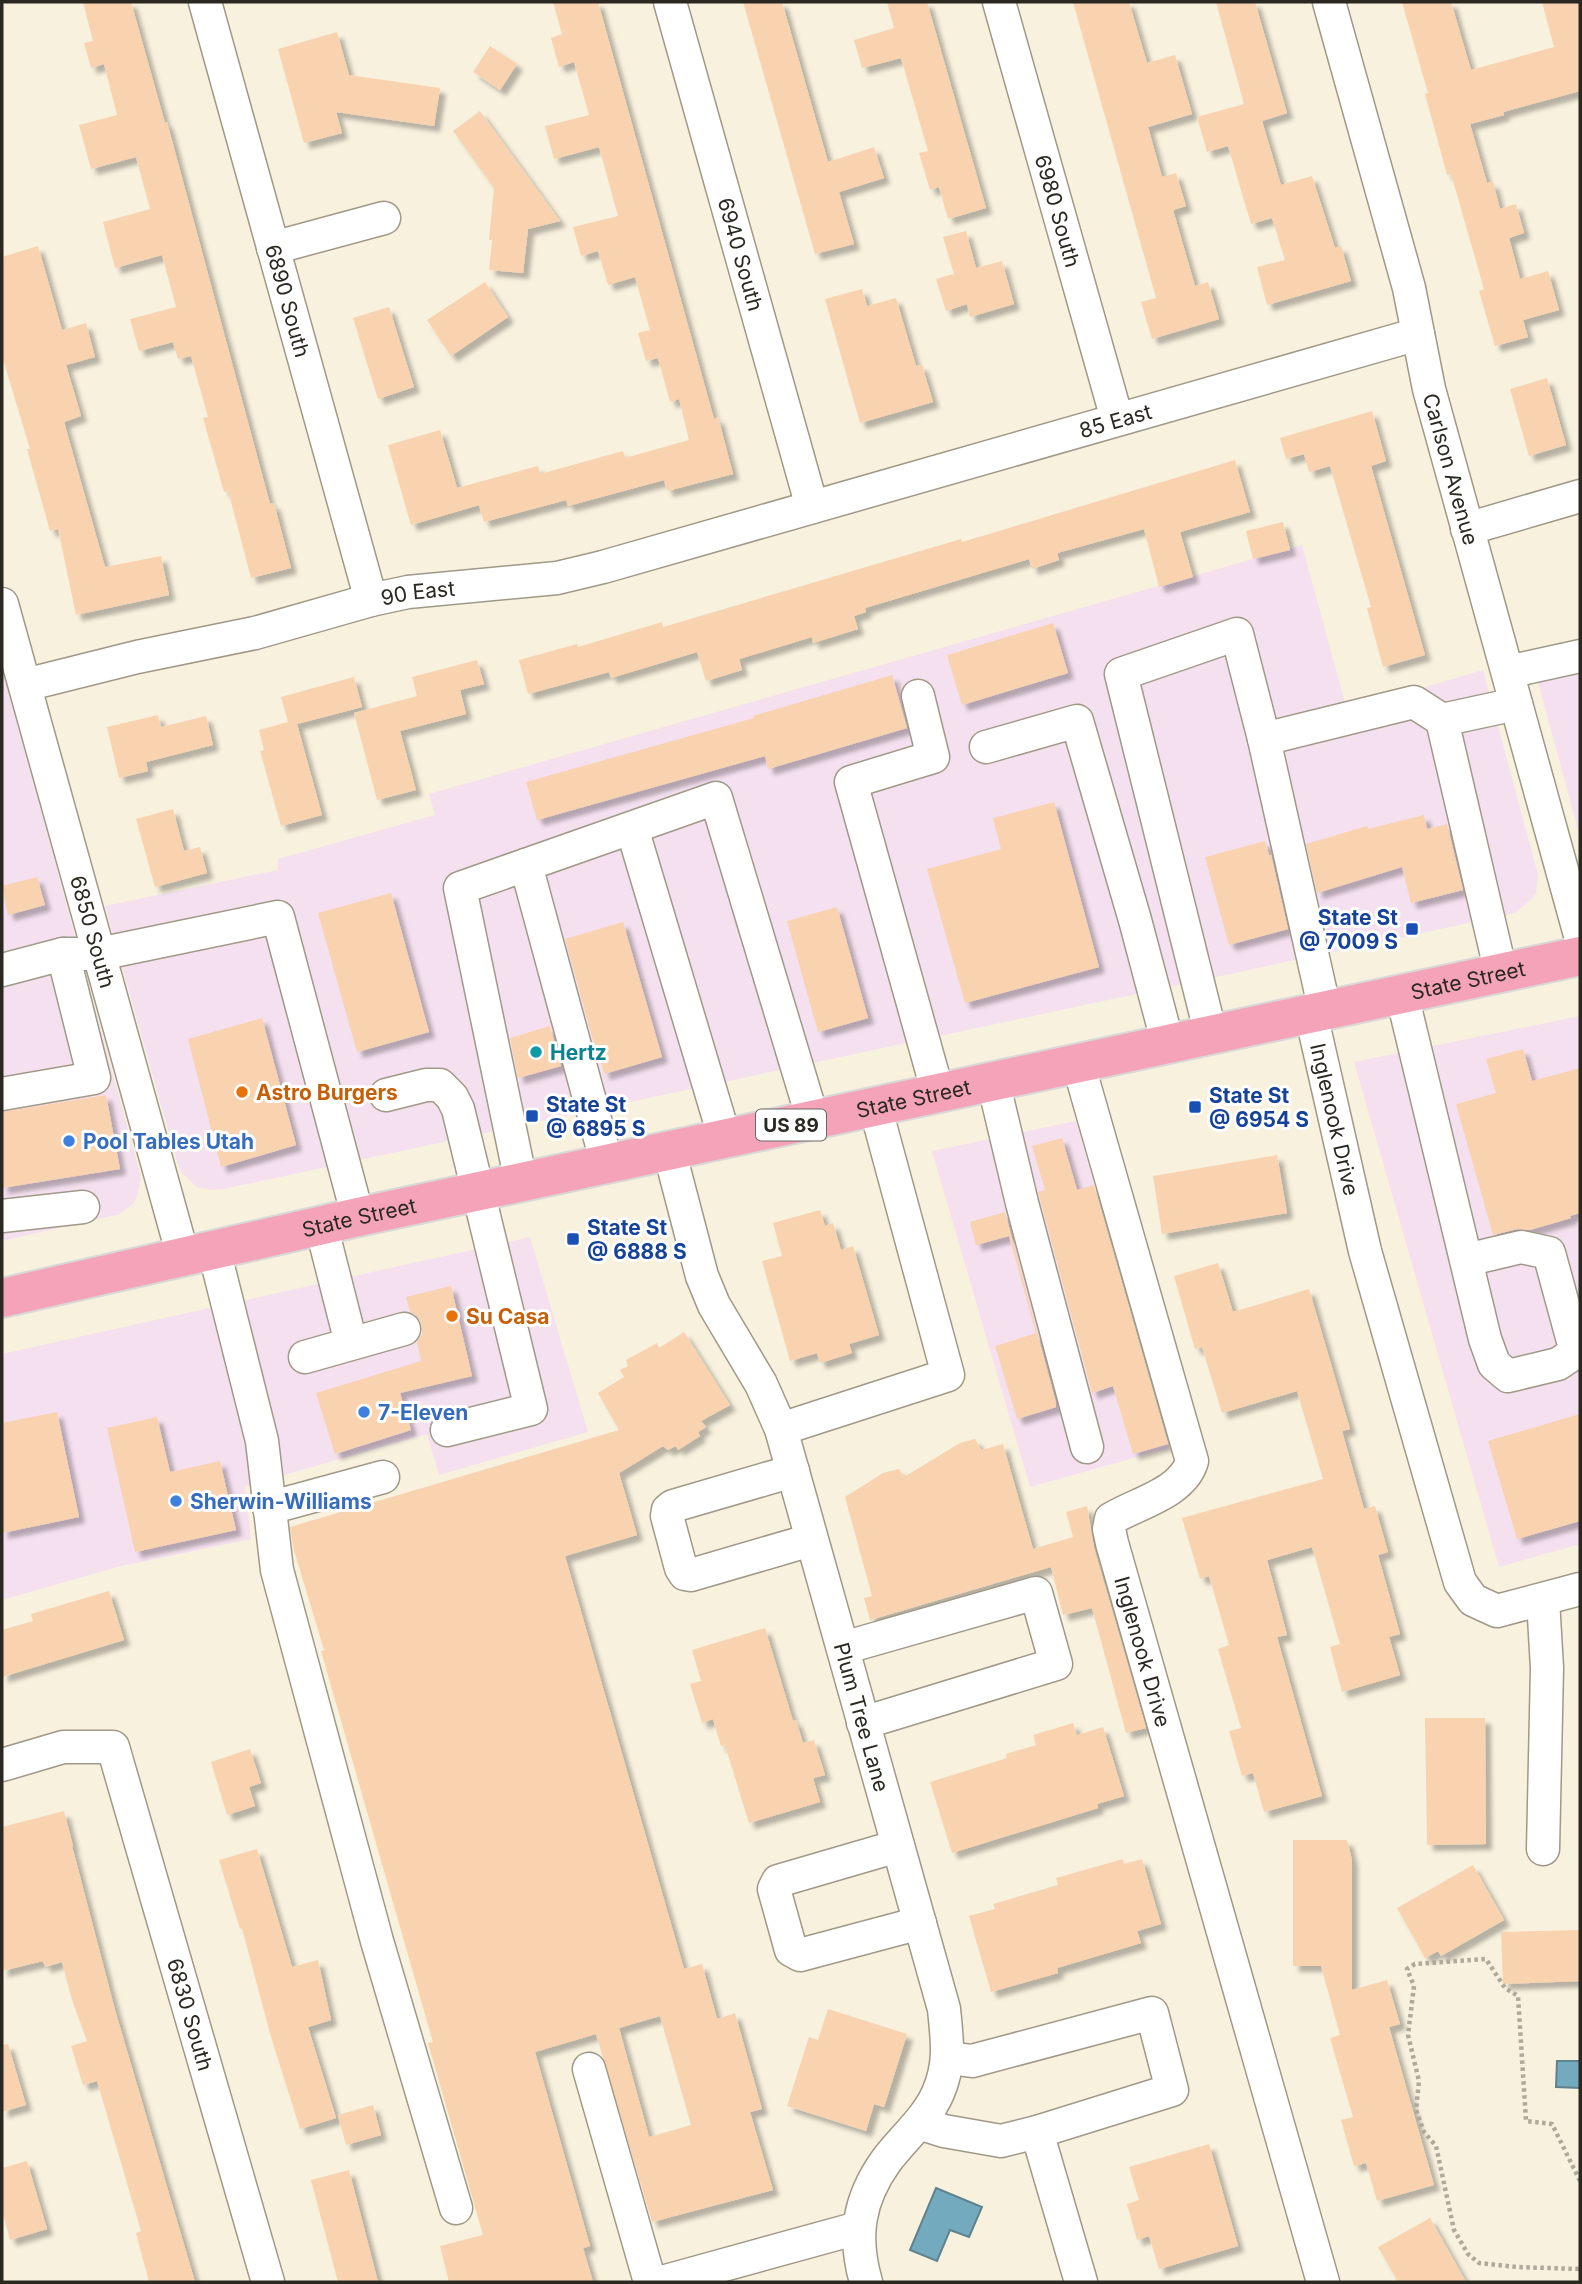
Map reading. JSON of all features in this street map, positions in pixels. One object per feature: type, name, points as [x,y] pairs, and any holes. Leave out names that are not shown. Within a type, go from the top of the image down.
[{"type":"main road","name":"State Street","points":[[2,1298],[358,1217],[1580,956]]},
{"type":"street","name":"6890 South","points":[[205,2],[371,600]]},
{"type":"street","name":"6940 South","points":[[670,2],[811,507]]},
{"type":"street","name":"6980 South","points":[[999,2],[1117,419]]},
{"type":"street","name":"Carlson Avenue","points":[[1329,2],[1409,288],[1429,389],[1516,704],[1568,847],[1580,935]]},
{"type":"street","points":[[273,248],[384,218]]},
{"type":"street","name":"85 East","points":[[811,507],[1418,334]]},
{"type":"street","points":[[1467,529],[1580,496]]},
{"type":"street","name":"90 East","points":[[25,685],[137,657],[255,633],[371,600],[442,587],[557,578],[811,507]]},
{"type":"street","name":"6850 South","points":[[2,604],[99,954],[262,1441],[277,1570],[377,1941],[456,2208]]},
{"type":"street","name":"Inglenook Drive","points":[[1211,1035],[1121,674],[1237,634],[1264,739],[1365,1251],[1460,1583],[1473,1600],[1497,1611],[1580,1589]]},
{"type":"street","points":[[1508,672],[1580,656]]},
{"type":"street","points":[[918,696],[933,757],[850,782],[938,1093]]},
{"type":"street","points":[[1264,739],[1414,702],[1442,720],[1501,973]]},
{"type":"street","points":[[1442,720],[1516,704]]},
{"type":"street","points":[[986,747],[1077,721],[1168,1044]]},
{"type":"street","points":[[522,1182],[460,888],[716,799],[813,1120]]},
{"type":"street","points":[[632,828],[725,1139]]},
{"type":"street","points":[[526,865],[607,1164]]},
{"type":"street","points":[[2,970],[62,954],[99,954],[278,917],[358,1217]]},
{"type":"street","points":[[2,1094],[94,1078],[62,954]]},
{"type":"street","points":[[1402,995],[1485,1339],[1494,1364],[1508,1376],[1558,1364],[1578,1351],[1549,1253],[1521,1247],[1466,1260]]},
{"type":"street","name":"Inglenook Drive","points":[[1078,1063],[1192,1461],[1189,1471],[1177,1482],[1111,1519],[1109,1529],[1323,2282]]},
{"type":"street","points":[[993,1081],[1022,1203],[1087,1447]]},
{"type":"street","points":[[386,1095],[426,1085],[440,1085],[452,1097],[458,1109],[531,1409],[447,1430]]},
{"type":"street","points":[[781,1429],[948,1375],[875,1107]]},
{"type":"street","name":"Plum Tree Lane","points":[[669,1150],[702,1276],[714,1305],[761,1384],[781,1429],[944,2009],[948,2059],[938,2093],[919,2123],[886,2161],[868,2192],[858,2228],[858,2252],[866,2282]]},
{"type":"street","points":[[2,1216],[83,1207]]},
{"type":"street","points":[[321,1226],[351,1343]]},
{"type":"street","points":[[305,1357],[404,1329]]},
{"type":"street","points":[[793,1471],[673,1506],[668,1510],[667,1516],[681,1568],[685,1574],[691,1575],[811,1540]]},
{"type":"street","points":[[269,1508],[383,1477]]},
{"type":"street","points":[[843,1648],[1036,1593],[1056,1664],[863,1723]]},
{"type":"street","points":[[1543,1600],[1547,1668],[1543,1849]]},
{"type":"street","name":"6830 South","points":[[2,1765],[63,1747],[113,1747],[268,2282]]},
{"type":"street","points":[[898,1846],[778,1881],[774,1889],[791,1950],[800,1955],[920,1923]]},
{"type":"street","points":[[919,2123],[944,2131],[1001,2141],[1172,2090],[1152,2013],[972,2061],[948,2059]]},
{"type":"street","points":[[589,2069],[650,2282]]},
{"type":"street","points":[[1037,2132],[1081,2282]]},
{"type":"street","points":[[662,2282],[858,2228]]},
{"type":"path","points":[[1580,2181],[1552,2124],[1526,2121],[1518,1996],[1505,1989],[1486,1959],[1415,1964],[1407,1969],[1414,1986],[1408,2035],[1419,2081],[1416,2110],[1424,2132],[1436,2146],[1454,2230],[1468,2254],[1479,2263],[1580,2269]]},
{"type":"shaded area","points":[[1302,545],[1347,710],[1483,670],[1538,875],[1533,898],[1515,913],[223,1189],[197,1187],[182,1173],[105,906],[278,870],[278,859],[435,815],[429,794]]},
{"type":"shaded area","points":[[1580,645],[1580,837],[1531,656]]},
{"type":"shaded area","points":[[4,676],[141,1177],[137,1197],[133,1204],[120,1214],[2,1241],[2,677]]},
{"type":"shaded area","points":[[1580,1016],[1580,1544],[1499,1567],[1354,1062]]},
{"type":"shaded area","points":[[1076,1121],[1169,1448],[1030,1487],[932,1151]]},
{"type":"shaded area","points":[[530,1237],[588,1432],[439,1475],[427,1434],[245,1486],[251,1539],[121,1566],[2,1600],[2,1354]]},
{"type":"water","points":[[1557,2061],[1580,2061],[1580,2088],[1556,2087]]},
{"type":"water","points":[[936,2188],[982,2207],[969,2237],[950,2230],[937,2261],[910,2250]]},
{"type":"building","points":[[83,2],[131,2],[165,123],[167,122],[270,504],[274,503],[291,568],[251,578],[228,490],[224,492],[203,418],[208,417],[191,356],[178,359],[173,342],[139,351],[130,319],[176,307],[162,255],[115,268],[103,222],[150,209],[136,157],[91,169],[79,125],[117,115],[104,64],[91,68],[84,43],[93,41]]},
{"type":"building","points":[[553,2],[598,2],[714,419],[718,417],[733,474],[667,491],[664,480],[568,506],[566,500],[484,522],[479,505],[411,525],[388,445],[440,430],[457,488],[538,466],[540,474],[623,451],[625,458],[689,440],[679,399],[670,402],[658,358],[646,361],[638,333],[650,330],[635,277],[608,285],[598,251],[581,256],[573,227],[618,216],[599,147],[554,159],[545,126],[589,115],[574,62],[559,67],[551,38],[562,34]]},
{"type":"building","points":[[743,2],[782,2],[828,162],[874,147],[884,178],[839,192],[854,244],[815,254]]},
{"type":"building","points":[[887,2],[927,2],[986,208],[948,219],[939,187],[930,190],[919,153],[928,151],[901,58],[862,68],[854,40],[894,28]]},
{"type":"building","points":[[1073,2],[1129,2],[1147,63],[1175,55],[1192,114],[1148,127],[1162,177],[1176,173],[1186,206],[1173,210],[1195,286],[1208,282],[1219,319],[1152,339],[1141,302],[1156,298]]},
{"type":"building","points":[[1216,2],[1255,2],[1287,113],[1262,121],[1281,185],[1312,176],[1335,248],[1341,246],[1351,281],[1267,305],[1257,267],[1285,260],[1272,218],[1251,224],[1228,146],[1207,152],[1197,117],[1244,104]]},
{"type":"building","points":[[1402,2],[1451,2],[1471,70],[1554,47],[1542,2],[1580,2],[1580,91],[1470,124],[1487,183],[1493,182],[1500,209],[1516,204],[1524,233],[1509,238],[1520,279],[1548,271],[1559,310],[1523,320],[1528,337],[1495,346],[1479,291],[1484,289],[1451,174],[1447,175],[1425,94],[1428,93]]},
{"type":"building","points":[[337,32],[349,75],[440,88],[434,126],[336,112],[342,133],[304,143],[278,49]]},
{"type":"building","points":[[490,46],[517,64],[500,90],[473,72]]},
{"type":"building","points":[[480,111],[560,221],[528,229],[523,273],[489,270],[494,188],[453,131]]},
{"type":"building","points":[[966,231],[976,268],[1002,261],[1014,304],[970,317],[967,304],[946,311],[936,279],[954,274],[943,237]]},
{"type":"building","points":[[38,246],[62,330],[86,323],[95,357],[66,365],[81,416],[64,422],[105,567],[161,556],[169,595],[76,615],[58,529],[50,531],[27,449],[30,449],[2,356],[2,257]]},
{"type":"building","points":[[485,282],[508,317],[451,356],[427,320]]},
{"type":"building","points":[[862,289],[867,306],[896,298],[916,366],[922,365],[933,402],[860,423],[825,299]]},
{"type":"building","points":[[389,307],[414,387],[378,399],[353,318]]},
{"type":"building","points":[[1547,378],[1566,445],[1529,456],[1510,389]]},
{"type":"building","points":[[1372,411],[1386,461],[1371,466],[1425,655],[1383,667],[1367,608],[1371,607],[1330,466],[1309,472],[1304,454],[1286,459],[1280,438]]},
{"type":"building","points":[[1235,460],[1250,512],[1180,532],[1193,577],[1159,587],[1144,529],[1057,553],[1059,560],[1032,569],[1029,559],[865,608],[866,612],[854,616],[858,629],[813,643],[812,637],[739,659],[742,670],[706,681],[697,652],[611,678],[609,672],[528,694],[519,660],[577,644],[578,647],[662,622],[663,627],[961,539],[962,542]]},
{"type":"building","points":[[1283,522],[1290,550],[1253,559],[1246,531]]},
{"type":"building","points":[[1053,623],[1068,673],[962,705],[947,655]]},
{"type":"building","points":[[477,660],[484,684],[460,690],[466,714],[400,731],[416,790],[377,800],[354,713],[417,696],[412,677]]},
{"type":"building","points":[[892,675],[907,728],[768,769],[765,756],[537,820],[526,782],[754,718],[753,716]]},
{"type":"building","points":[[354,677],[362,707],[297,724],[322,815],[281,826],[260,751],[264,750],[259,730],[288,722],[281,697]]},
{"type":"building","points":[[158,715],[161,727],[206,716],[213,745],[146,762],[148,771],[119,778],[107,727]]},
{"type":"building","points":[[1054,802],[1099,967],[965,1003],[927,869],[1001,849],[993,818]]},
{"type":"building","points":[[173,809],[184,851],[200,847],[207,873],[155,887],[136,819]]},
{"type":"building","points":[[1424,815],[1427,829],[1447,824],[1463,890],[1411,903],[1402,867],[1317,893],[1306,844],[1367,826],[1368,829]]},
{"type":"building","points":[[1265,841],[1271,855],[1288,929],[1229,945],[1205,857]]},
{"type":"building","points":[[37,877],[45,905],[8,915],[2,886]]},
{"type":"building","points":[[391,893],[429,1032],[357,1052],[318,913]]},
{"type":"building","points":[[837,907],[868,1018],[818,1032],[787,921]]},
{"type":"building","points":[[623,922],[662,1057],[604,1074],[565,939]]},
{"type":"building","name":"Astro Burgers","points":[[262,1018],[296,1145],[221,1167],[188,1039]]},
{"type":"building","name":"Hertz","points":[[550,1026],[561,1066],[518,1078],[510,1038]]},
{"type":"building","points":[[1523,1049],[1532,1081],[1580,1068],[1580,1213],[1530,1230],[1517,1229],[1493,1235],[1456,1104],[1496,1093],[1486,1059]]},
{"type":"building","points":[[106,1095],[120,1169],[2,1188],[2,1112]]},
{"type":"building","points":[[1062,1138],[1077,1190],[1094,1185],[1168,1444],[1133,1454],[1113,1386],[1092,1393],[1038,1192],[1045,1190],[1032,1146]]},
{"type":"building","points":[[1277,1155],[1287,1213],[1162,1234],[1153,1176]]},
{"type":"building","points":[[820,1210],[825,1226],[833,1223],[841,1250],[853,1246],[879,1335],[849,1344],[852,1353],[820,1363],[817,1353],[790,1361],[762,1261],[782,1256],[773,1223]]},
{"type":"building","points":[[1005,1212],[1056,1403],[1056,1407],[1017,1419],[995,1346],[1036,1333],[1009,1236],[976,1245],[970,1222]]},
{"type":"building","points":[[1218,1263],[1233,1312],[1309,1289],[1350,1429],[1342,1431],[1364,1509],[1375,1506],[1388,1552],[1378,1555],[1400,1634],[1389,1637],[1400,1675],[1342,1692],[1330,1647],[1340,1644],[1312,1547],[1267,1560],[1287,1635],[1277,1637],[1322,1796],[1264,1812],[1253,1773],[1242,1776],[1229,1731],[1241,1728],[1218,1649],[1229,1645],[1209,1576],[1200,1579],[1182,1518],[1323,1479],[1297,1391],[1222,1413],[1202,1347],[1195,1349],[1174,1276]]},
{"type":"building","points":[[451,1286],[472,1376],[400,1393],[411,1430],[335,1454],[316,1393],[421,1361],[417,1342],[422,1334],[422,1325],[417,1316],[410,1312],[406,1297]]},
{"type":"building","points":[[684,1332],[730,1405],[701,1421],[706,1427],[698,1432],[700,1436],[678,1450],[676,1446],[668,1450],[663,1446],[619,1473],[637,1535],[565,1556],[684,1969],[702,1964],[717,2019],[735,2013],[762,2109],[750,2112],[773,2190],[652,2222],[596,2034],[535,2052],[590,2246],[583,2248],[593,2282],[449,2282],[440,2246],[483,2235],[428,2043],[433,2042],[321,1651],[324,1650],[293,1547],[290,1527],[619,1430],[598,1393],[624,1377],[620,1370],[628,1366],[626,1360],[657,1343],[659,1348]],"holes":[[[660,2016],[691,2125],[649,2137],[619,2028]]]},
{"type":"building","points":[[57,1412],[79,1517],[2,1533],[2,1423]]},
{"type":"building","points":[[1580,1414],[1580,1521],[1517,1539],[1488,1441]]},
{"type":"building","name":"Sherwin-Williams","points":[[157,1417],[170,1472],[220,1461],[236,1530],[135,1552],[107,1428]]},
{"type":"building","points":[[975,1439],[981,1450],[1003,1444],[1033,1549],[1073,1537],[1066,1512],[1087,1506],[1094,1548],[1146,1728],[1126,1733],[1092,1608],[1063,1615],[1051,1567],[870,1620],[864,1598],[872,1596],[845,1497],[883,1473],[899,1469],[904,1477],[960,1443]]},
{"type":"building","points":[[109,1591],[124,1640],[2,1677],[2,1630],[33,1621],[31,1614]]},
{"type":"building","points":[[765,1628],[793,1721],[796,1720],[803,1743],[814,1740],[825,1775],[813,1778],[820,1802],[749,1823],[725,1745],[721,1746],[713,1719],[702,1723],[690,1684],[701,1681],[692,1650]]},
{"type":"building","points":[[1425,1718],[1485,1718],[1486,1844],[1427,1845]]},
{"type":"building","points":[[1073,1723],[1077,1735],[1103,1727],[1124,1796],[1097,1804],[1098,1808],[952,1853],[930,1782],[1007,1758],[1006,1754],[1036,1745],[1033,1735]]},
{"type":"building","points":[[250,1749],[261,1783],[249,1787],[255,1806],[227,1815],[211,1762]]},
{"type":"building","points":[[64,1811],[115,2010],[195,2282],[149,2282],[136,2233],[141,2231],[97,2081],[83,2085],[71,2046],[87,2041],[62,1962],[45,1967],[43,1961],[2,1971],[2,1827]]},
{"type":"building","points":[[1293,1840],[1347,1840],[1352,1860],[1352,1990],[1387,1980],[1400,2024],[1389,2027],[1434,2185],[1377,2201],[1366,2163],[1354,2166],[1341,2120],[1353,2117],[1330,2038],[1340,2035],[1321,1966],[1293,1966]]},
{"type":"building","points":[[257,1849],[292,1967],[318,1960],[331,2020],[308,2027],[336,2118],[300,2129],[271,2037],[242,1928],[240,1929],[219,1860]]},
{"type":"building","points":[[1123,1859],[1124,1864],[1142,1859],[1161,1924],[1137,1931],[1141,1943],[1057,1968],[1058,1973],[991,1992],[969,1916],[995,1909],[993,1904],[1058,1885],[1056,1878]]},
{"type":"building","points":[[1473,1865],[1504,1920],[1441,1956],[1438,1951],[1425,1958],[1397,1908]]},
{"type":"building","points":[[1580,1930],[1580,1981],[1503,1984],[1501,1932]]},
{"type":"building","points":[[828,2009],[907,2034],[884,2107],[874,2104],[866,2131],[787,2106],[809,2037],[818,2040]]},
{"type":"building","points":[[8,2044],[26,2105],[2,2112],[2,2045]]},
{"type":"building","points":[[373,2105],[381,2135],[346,2145],[338,2115]]},
{"type":"building","points":[[1209,2144],[1238,2246],[1159,2269],[1149,2236],[1137,2240],[1127,2204],[1139,2200],[1129,2167]]},
{"type":"building","points":[[27,2161],[47,2229],[10,2240],[2,2210],[2,2168]]},
{"type":"building","points":[[349,2170],[378,2282],[338,2282],[311,2180]]},
{"type":"building","points":[[1430,2218],[1466,2282],[1398,2282],[1378,2247]]},
{"type":"place","name":"State St @ 7009 S","points":[[1412,929]]},
{"type":"place","name":"Hertz","points":[[536,1052]]},
{"type":"place","name":"Astro Burgers","points":[[242,1092]]},
{"type":"place","name":"State St @ 6954 S","points":[[1195,1107]]},
{"type":"place","name":"State St @ 6895 S","points":[[532,1116]]},
{"type":"place","name":"Pool Tables Utah","points":[[69,1141]]},
{"type":"place","name":"State St @ 6888 S","points":[[573,1239]]},
{"type":"place","name":"Su Casa","points":[[452,1316]]},
{"type":"place","name":"7-Eleven","points":[[364,1412]]},
{"type":"place","name":"Sherwin-Williams","points":[[176,1501]]}]
